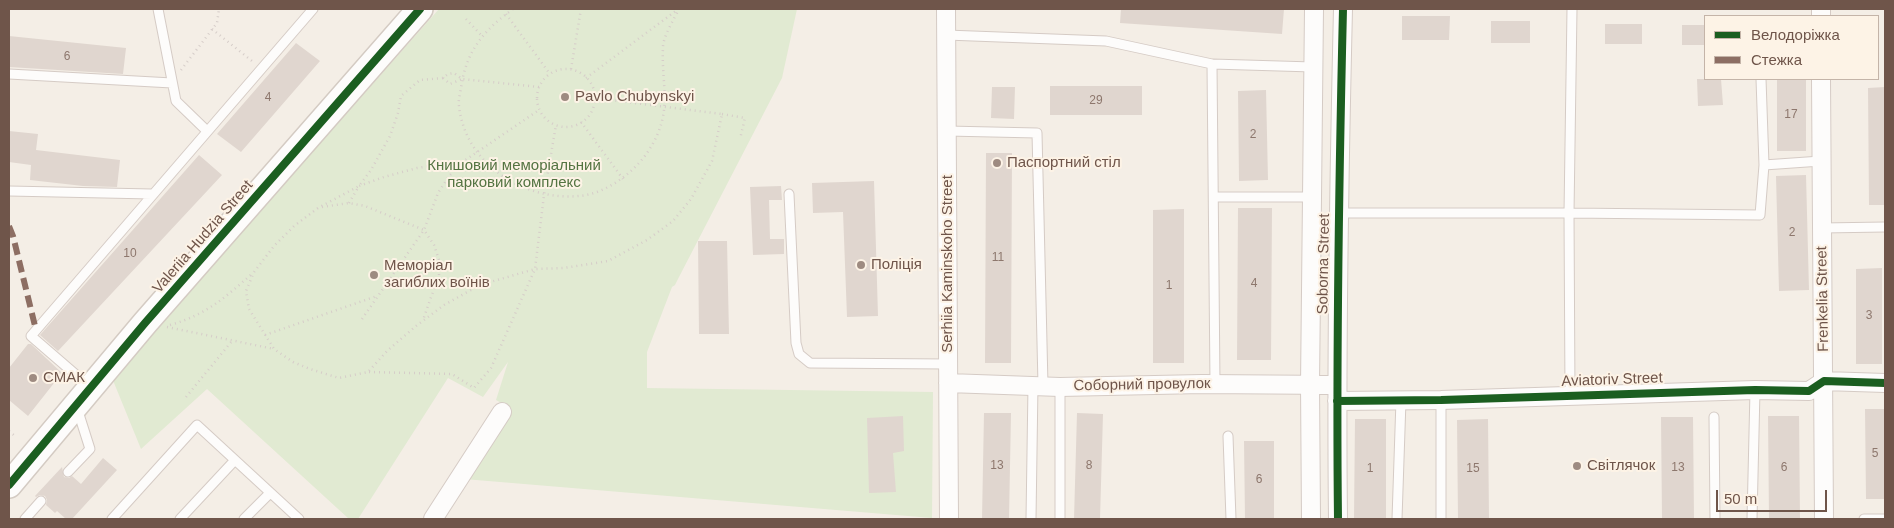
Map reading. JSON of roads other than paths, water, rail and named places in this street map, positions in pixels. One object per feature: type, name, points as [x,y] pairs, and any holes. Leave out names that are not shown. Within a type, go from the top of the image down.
[{"type":"street","name":"Valeriia Hudzia Street","points":[[9,485],[83,396],[420,9]]},
{"type":"street","name":"Serhiia Kaminskoho Street","points":[[946,9],[949,519]]},
{"type":"street","name":"Soborna Street","points":[[1311,519],[1310,385],[1314,9]]},
{"type":"street","name":"Soborna Street","points":[[1338,519],[1338,213],[1343,9]]},
{"type":"street","name":"Frenkelia Street","points":[[1821,80],[1824,519]]},
{"type":"street","name":"Aviatoriv Street","points":[[1337,393],[1401,400],[1441,400],[1755,390],[1809,391],[1824,381],[1885,382]]},
{"type":"street","name":"Соборний провулок","points":[[948,383],[1046,386],[1310,385],[1337,393]]},
{"type":"street","points":[[433,519],[502,412]]},
{"type":"lane","points":[[158,9],[176,101],[207,131]]},
{"type":"lane","points":[[68,472],[90,449],[83,396],[31,336],[313,9]]},
{"type":"lane","points":[[1570,395],[1569,213],[1572,9]]},
{"type":"lane","points":[[946,34],[1106,41],[1212,64],[1313,67]]},
{"type":"lane","points":[[1212,64],[1215,384]]},
{"type":"lane","points":[[9,74],[172,83]]},
{"type":"lane","points":[[1338,213],[1760,215],[1764,165],[1761,80]]},
{"type":"lane","points":[[947,131],[1037,133],[1046,386],[1060,519]]},
{"type":"lane","points":[[1764,165],[1821,161]]},
{"type":"lane","points":[[9,191],[152,194]]},
{"type":"lane","points":[[789,194],[796,343],[799,354],[810,363],[948,364]]},
{"type":"lane","points":[[1214,197],[1312,197]]},
{"type":"lane","points":[[1822,228],[1885,227]]},
{"type":"lane","points":[[1030,519],[1046,386]]},
{"type":"lane","points":[[1752,519],[1755,390]]},
{"type":"lane","points":[[1397,519],[1401,400]]},
{"type":"lane","points":[[1441,400],[1441,519]]},
{"type":"lane","points":[[1714,418],[1715,519]]},
{"type":"lane","points":[[112,519],[197,425],[298,519]]},
{"type":"lane","points":[[1228,436],[1231,519]]},
{"type":"lane","points":[[180,519],[235,460]]},
{"type":"lane","points":[[244,519],[270,493]]},
{"type":"lane","points":[[25,519],[41,501]]},
{"type":"lane","points":[[1864,519],[1885,519]]},
{"type":"place","name":"Pavlo Chubynskyi","points":[[565,97]]},
{"type":"place","name":"Паспортний стіл","points":[[997,163]]},
{"type":"place","name":"Поліція","points":[[861,265]]},
{"type":"place","name":"Меморіал загиблих воїнів","points":[[374,275]]},
{"type":"place","name":"СМАК","points":[[33,378]]},
{"type":"place","name":"Світлячок","points":[[1577,466]]},
{"type":"park label","name":"Книшовий меморіальний парковий комплекс","points":[[514,174]]}]
